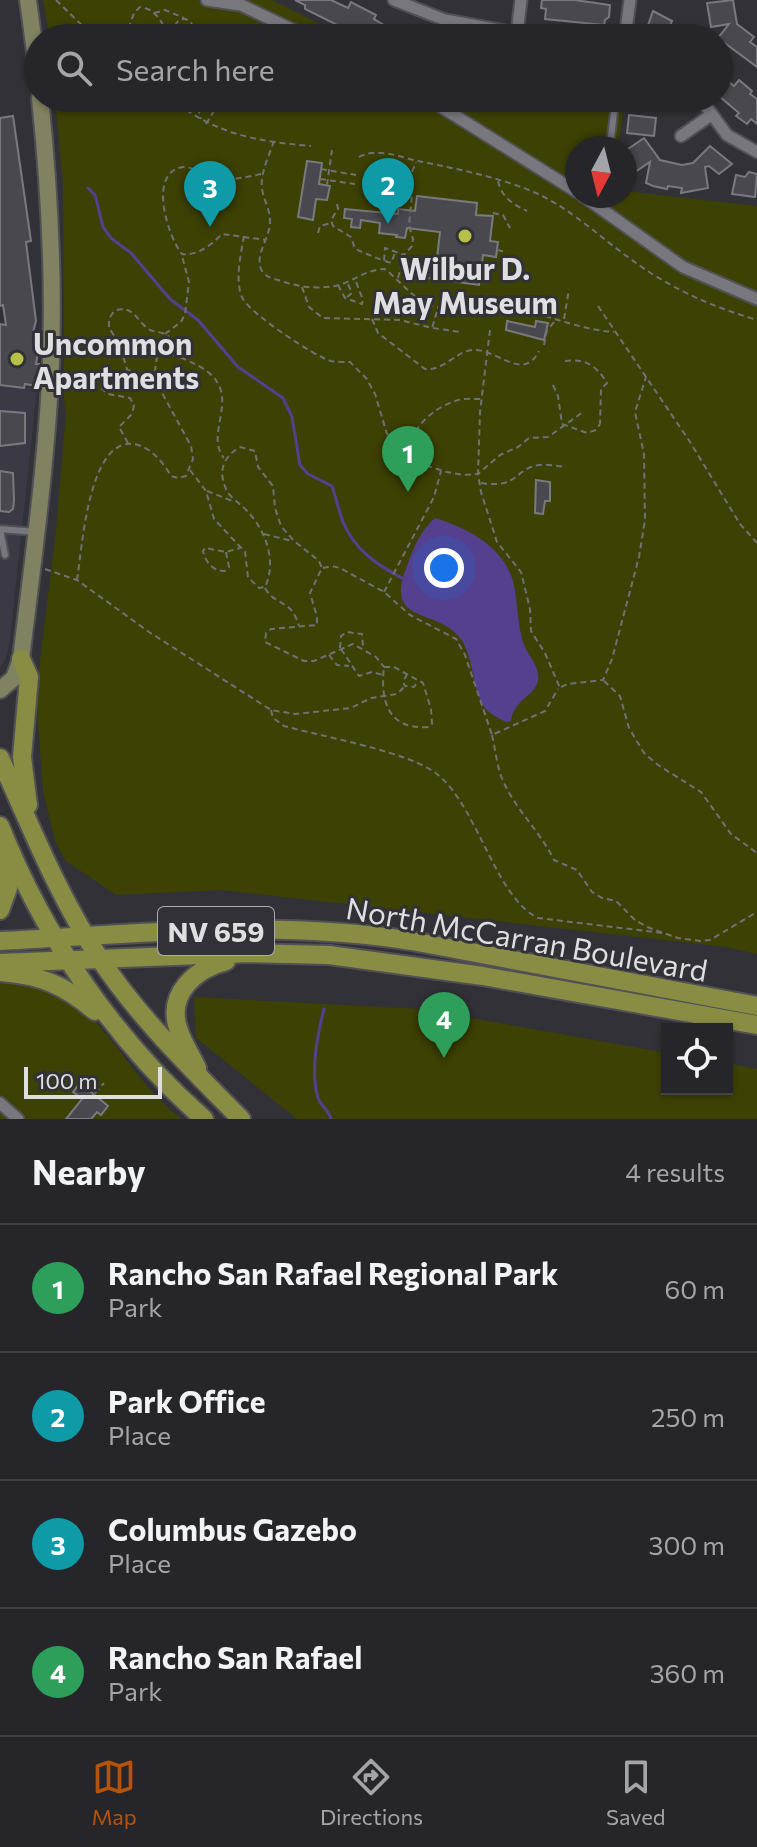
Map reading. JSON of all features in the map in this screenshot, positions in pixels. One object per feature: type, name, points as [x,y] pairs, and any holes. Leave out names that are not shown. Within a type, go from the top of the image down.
[{"type":"main road","points":[[28,0],[31,24]]},
{"type":"main road","points":[[0,690],[14,678],[21,659],[33,565],[51,345],[50,227],[41,112]]},
{"type":"main road","points":[[21,659],[29,677],[22,757],[32,831]]},
{"type":"main road","points":[[0,758],[62,895],[100,959],[149,1024],[241,1119]]},
{"type":"main road","points":[[0,910],[8,888],[2,831]]},
{"type":"main road","points":[[2,831],[54,938],[120,1032],[160,1078],[204,1119]]},
{"type":"main road","name":"North McCarran Boulevard","points":[[0,941],[267,930],[357,933],[757,1006]]},
{"type":"main road","points":[[206,1084],[179,1031],[176,1019],[179,995],[194,975],[206,967],[275,953]]},
{"type":"main road","name":"North McCarran Boulevard","points":[[0,963],[275,953],[329,955],[398,963],[757,1025]]},
{"type":"main road","points":[[0,972],[33,976],[69,990],[120,1032]]},
{"type":"street","points":[[207,0],[241,5],[281,24]]},
{"type":"street","points":[[394,0],[445,20],[467,24]]},
{"type":"street","points":[[518,24],[521,0]]},
{"type":"street","points":[[627,24],[630,0]]},
{"type":"street","points":[[450,112],[565,180]]},
{"type":"street","points":[[709,112],[727,135],[757,152]]},
{"type":"street","points":[[681,136],[711,115]]},
{"type":"street","points":[[600,208],[683,267],[757,299]]},
{"type":"street","points":[[0,1103],[18,1119]]},
{"type":"lane","points":[[611,136],[614,112]]},
{"type":"lane","points":[[5,555],[0,529],[36,532]]},
{"type":"path","points":[[56,0],[81,24]]},
{"type":"path","points":[[130,24],[140,7],[148,8],[162,24]]},
{"type":"path","points":[[154,13],[159,9],[171,11],[193,24]]},
{"type":"path","points":[[176,24],[185,19]]},
{"type":"path","points":[[190,112],[206,124],[239,135],[311,146]]},
{"type":"path","points":[[199,112],[201,120]]},
{"type":"path","points":[[206,124],[213,112]]},
{"type":"path","points":[[274,141],[263,174],[262,191],[270,210],[267,240],[260,257],[260,267],[266,276],[320,288],[385,269],[409,292],[438,308],[487,304],[560,320],[589,330],[614,332]]},
{"type":"path","points":[[327,185],[332,150]]},
{"type":"path","points":[[359,157],[369,152],[416,160],[498,180],[536,193],[561,207],[668,285],[700,301],[757,320]]},
{"type":"path","points":[[412,172],[416,160]]},
{"type":"path","points":[[165,334],[181,322],[189,289],[182,254],[165,217],[163,197],[170,174],[177,169],[191,167],[207,178],[218,180],[263,174]]},
{"type":"path","points":[[321,169],[356,175]]},
{"type":"path","points":[[320,179],[355,184]]},
{"type":"path","points":[[498,180],[499,188],[511,203],[527,211]]},
{"type":"path","points":[[398,279],[404,255],[412,246],[409,225],[412,195]]},
{"type":"path","points":[[332,223],[337,204]]},
{"type":"path","points":[[493,213],[503,215],[510,228]]},
{"type":"path","points":[[332,223],[338,231],[351,237],[355,249],[400,267]]},
{"type":"path","points":[[318,233],[320,226],[332,223]]},
{"type":"path","points":[[182,254],[189,255],[203,249],[222,234],[267,240]]},
{"type":"path","points":[[244,236],[239,282],[245,304],[321,357],[350,362],[366,378],[375,394],[387,434],[410,442]]},
{"type":"path","points":[[384,261],[385,248],[404,255]]},
{"type":"path","points":[[497,250],[507,252]]},
{"type":"path","points":[[391,263],[396,252]]},
{"type":"path","points":[[338,285],[345,298],[362,304],[355,278]]},
{"type":"path","points":[[347,281],[352,293]]},
{"type":"path","points":[[302,286],[309,307],[323,318],[400,320],[460,332]]},
{"type":"path","points":[[544,345],[547,330],[560,320],[569,289]]},
{"type":"path","points":[[345,298],[360,292]]},
{"type":"path","points":[[598,306],[690,442],[740,524],[757,543]]},
{"type":"path","points":[[432,328],[438,308]]},
{"type":"path","points":[[156,382],[127,369],[119,343],[109,328],[109,319],[114,311],[127,309],[137,315],[146,328],[165,334],[170,339],[172,355]]},
{"type":"path","points":[[372,319],[378,333],[425,369],[437,369],[466,352],[487,352],[513,365],[522,366],[530,364],[539,351]]},
{"type":"path","points":[[490,330],[481,399],[478,474],[497,542],[521,572],[530,609],[531,631],[545,653],[560,688]]},
{"type":"path","points":[[127,369],[126,373],[104,376],[101,380],[102,389],[108,394],[130,398],[134,405],[132,414],[119,427],[129,444],[150,451],[171,476],[186,476],[190,470],[193,459],[191,446],[156,382],[157,356],[172,355],[202,368],[219,388],[223,396],[223,411],[215,441],[225,459]]},
{"type":"path","points":[[553,385],[562,424],[587,433],[596,430],[600,424],[603,401],[601,389],[607,383],[598,370],[587,362],[565,361]]},
{"type":"path","points":[[603,680],[612,659],[639,557],[645,520],[644,454],[635,412],[646,377]]},
{"type":"path","points":[[481,399],[452,401],[423,421],[410,442],[411,456],[418,463],[441,470],[463,475],[478,474],[500,455],[529,438],[548,437],[583,412]]},
{"type":"path","points":[[77,580],[86,515],[97,474],[109,454],[129,444]]},
{"type":"path","points":[[265,587],[271,561],[263,534],[253,517],[226,490],[223,477],[225,459],[240,447],[255,451],[258,467],[273,486],[281,526],[319,561],[322,568],[310,593],[317,625],[271,629],[266,633],[265,642],[304,661],[314,661],[353,644],[384,667],[394,667],[427,688],[432,724],[418,728],[400,723],[388,709],[383,698],[384,667]]},
{"type":"path","points":[[480,483],[499,486],[511,482],[536,465],[565,467]]},
{"type":"path","points":[[190,470],[206,491],[214,519],[241,547],[248,564],[248,577],[259,588],[265,587]]},
{"type":"path","points":[[384,592],[434,497],[441,470]]},
{"type":"path","points":[[206,491],[238,502]]},
{"type":"path","points":[[263,534],[294,541]]},
{"type":"path","points":[[226,552],[229,567],[220,571],[214,570],[203,551],[210,548],[226,552],[241,547]]},
{"type":"path","points":[[33,565],[77,580],[149,632],[271,710],[295,714],[351,708],[371,698],[397,694],[405,686]]},
{"type":"path","points":[[322,568],[340,568],[384,592],[410,615],[456,639],[465,655],[492,735],[499,772],[506,788],[543,839],[554,860],[577,870],[592,892],[616,901],[635,920],[663,933]]},
{"type":"path","points":[[265,587],[269,595],[289,605],[299,628]]},
{"type":"path","points":[[363,649],[362,634],[347,632],[341,636],[340,648],[359,676],[372,672],[383,675]]},
{"type":"path","points":[[328,654],[337,665],[351,665]]},
{"type":"path","points":[[405,686],[403,682],[408,674]]},
{"type":"path","points":[[492,735],[545,711],[560,688],[568,684],[603,680],[620,696],[629,728],[644,753],[701,792],[731,834],[757,853]]},
{"type":"path","points":[[405,686],[414,687],[418,681]]},
{"type":"path","points":[[271,710],[273,718],[284,726],[397,756],[437,774],[453,792],[484,841],[506,886],[524,912],[538,918],[663,933],[700,941],[720,935],[757,912]]},
{"type":"path","points":[[95,1093],[104,1083]]},
{"type":"shaded area","points":[[43,0],[272,0],[320,24],[47,24]]},
{"type":"shaded area","points":[[56,112],[623,112],[620,136],[565,136],[565,208],[637,208],[637,192],[757,206],[757,954],[726,947],[221,890],[116,895],[66,861],[55,841],[43,790],[36,693],[56,531],[66,413],[63,185]]},
{"type":"shaded area","points":[[0,385],[37,388],[10,639],[6,658],[0,668]]},
{"type":"shaded area","points":[[435,518],[471,533],[492,548],[513,581],[523,642],[536,666],[538,681],[516,708],[511,721],[506,722],[485,708],[460,638],[450,628],[407,607],[402,598],[401,585],[412,553]]},
{"type":"shaded area","points":[[21,978],[82,1008],[153,1093],[182,1119],[0,1119],[0,979]]},
{"type":"shaded area","points":[[194,997],[421,1009],[661,1052],[661,1095],[733,1095],[733,1064],[757,1069],[757,1119],[297,1119],[196,1038]]},
{"type":"building","points":[[295,0],[331,0],[348,8],[351,2],[376,15],[374,19],[383,24],[335,24],[305,9],[305,5]]},
{"type":"building","points":[[542,0],[575,0],[610,5],[609,17],[604,24],[545,19],[546,9],[541,8]]},
{"type":"building","points":[[733,0],[737,24],[754,37],[750,42],[757,47],[757,67],[733,49],[733,24],[710,24],[707,3]]},
{"type":"building","points":[[653,11],[672,21],[671,24],[648,24]]},
{"type":"building","points":[[739,80],[757,99],[757,124],[751,119],[747,124],[736,116],[739,113],[733,108],[733,85]]},
{"type":"building","points":[[629,115],[656,118],[654,136],[627,133]]},
{"type":"building","points":[[13,116],[31,241],[26,242],[36,321],[33,332],[37,333],[35,344],[39,345],[37,386],[25,384],[24,388],[0,385],[0,324],[6,325],[3,305],[0,306],[0,118]]},
{"type":"building","points":[[644,138],[660,160],[682,165],[693,163],[710,146],[732,164],[719,174],[709,166],[705,167],[708,188],[681,193],[682,188],[668,186],[667,189],[646,183],[650,162],[637,171],[637,143]]},
{"type":"building","points":[[307,161],[322,163],[319,184],[330,186],[327,200],[316,199],[313,220],[298,217]]},
{"type":"building","points":[[749,172],[757,174],[755,197],[732,194],[736,175],[745,177]]},
{"type":"building","name":"Wilbur D. May Museum","points":[[417,196],[477,203],[476,215],[493,216],[490,241],[498,242],[496,257],[483,255],[479,285],[426,278],[429,258],[437,258],[440,232],[407,228],[405,238],[396,237],[379,233],[380,223],[361,220],[360,228],[351,227],[352,219],[344,218],[345,209],[398,214],[398,209],[415,211]]},
{"type":"building","points":[[507,321],[535,327],[536,321],[548,323],[544,340],[506,330]]},
{"type":"building","points":[[0,411],[25,413],[25,443],[0,446]]},
{"type":"building","points":[[0,471],[13,473],[14,500],[13,509],[9,512],[0,511]]},
{"type":"building","points":[[536,480],[550,482],[550,501],[545,501],[543,514],[535,513]]},
{"type":"building","points":[[80,1083],[108,1106],[101,1115],[97,1112],[91,1119],[66,1119],[82,1099],[73,1092]]},
{"type":"waterway","points":[[88,188],[95,195],[103,227],[112,239],[131,253],[170,299],[198,320],[238,367],[283,398],[292,417],[300,465],[308,474],[332,486],[343,522],[360,548],[375,562],[402,578]]},
{"type":"waterway","points":[[324,1009],[317,1042],[315,1076],[318,1098],[331,1119]]},
{"type":"place","name":"Park Office","points":[[388,224]]},
{"type":"place","name":"Columbus Gazebo","points":[[210,227]]},
{"type":"place","name":"Wilbur D. May Museum","points":[[465,236]]},
{"type":"place","name":"Uncommon Apartments","points":[[17,359]]},
{"type":"place","name":"Rancho San Rafael Regional Park","points":[[408,492]]},
{"type":"place","name":"Rancho San Rafael","points":[[444,1058]]}]
